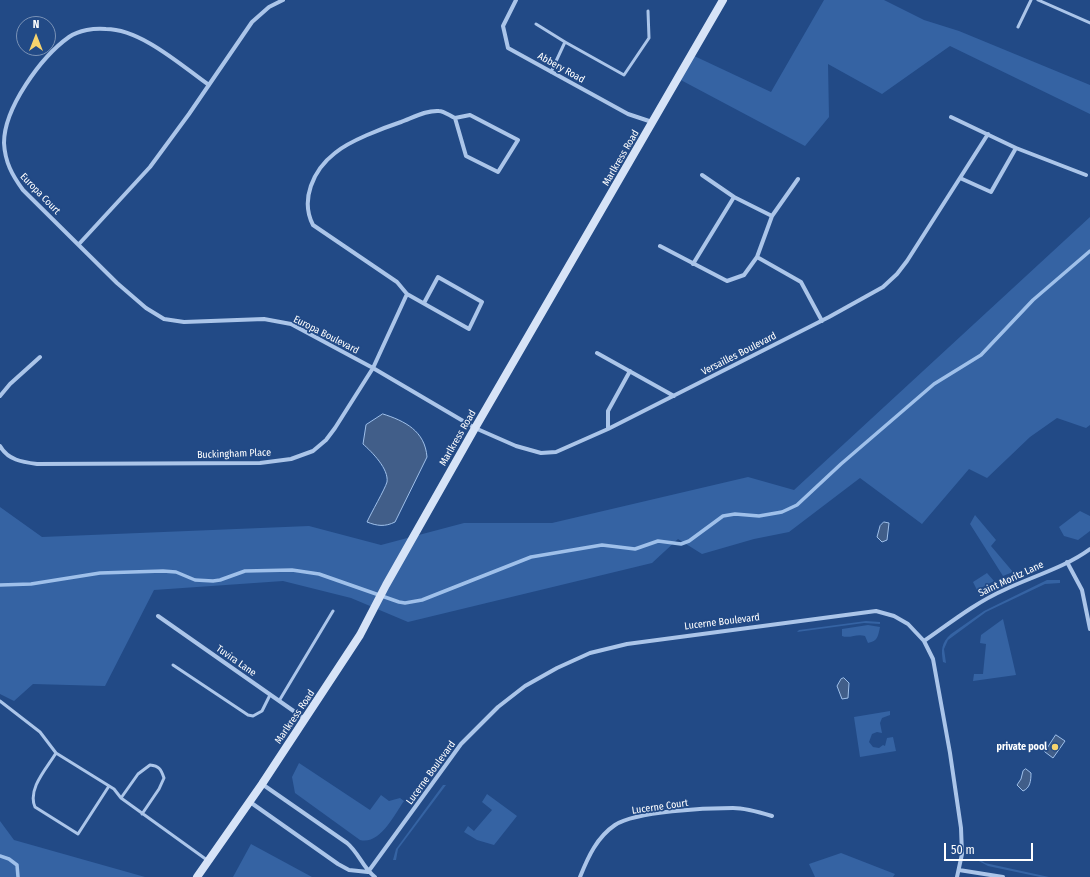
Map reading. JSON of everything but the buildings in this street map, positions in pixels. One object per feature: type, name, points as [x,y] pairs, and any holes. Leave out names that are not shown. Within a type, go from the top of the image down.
[{"type":"street","points":[[79,244],[150,167],[252,22],[269,7],[283,0]]},
{"type":"street","name":"Abbery Road","points":[[516,0],[503,26],[508,48],[628,114],[652,122]]},
{"type":"street","name":"Marlkress Road","points":[[197,877],[250,802],[334,677],[370,617],[386,585],[475,428],[723,0]]},
{"type":"street","name":"Europa Court","points":[[117,283],[23,190],[10,174],[6,159],[5,135],[12,108],[23,89],[47,57],[69,36],[85,30],[108,28],[125,32],[148,43],[209,85]]},
{"type":"street","points":[[424,303],[438,277],[482,302],[469,329],[407,294],[397,282],[313,225],[308,215],[306,204],[310,188],[321,168],[335,152],[379,130],[427,113],[440,111],[455,118],[470,115],[518,140],[498,172],[466,156],[455,118]]},
{"type":"street","points":[[951,116],[1016,148],[1086,175]]},
{"type":"street","name":"Versailles Boulevard","points":[[475,428],[516,446],[541,453],[556,452],[608,429],[674,396],[822,321],[883,287],[897,274],[988,134]]},
{"type":"street","points":[[960,178],[991,192],[1016,148]]},
{"type":"street","points":[[702,175],[734,197],[772,216]]},
{"type":"street","points":[[660,246],[727,281],[744,275],[757,257],[772,216],[798,179]]},
{"type":"street","points":[[693,264],[734,197]]},
{"type":"street","points":[[757,257],[801,282],[822,321]]},
{"type":"street","name":"Europa Boulevard","points":[[117,283],[146,308],[164,318],[184,322],[264,318],[291,324],[373,368],[475,428]]},
{"type":"street","name":"Buckingham Place","points":[[0,446],[4,453],[17,461],[37,464],[260,463],[291,459],[313,451],[326,440],[335,428],[373,368],[407,294]]},
{"type":"street","points":[[597,353],[674,396]]},
{"type":"street","points":[[0,396],[10,384],[40,357]]},
{"type":"street","points":[[608,429],[608,411],[630,371]]},
{"type":"street","name":"Saint Moritz Lane","points":[[924,641],[977,604],[1068,562],[1090,549]]},
{"type":"street","points":[[1068,562],[1082,590],[1090,629]]},
{"type":"street","name":"Lucerne Boulevard","points":[[368,872],[457,749],[479,724],[507,699],[528,684],[557,668],[590,653],[624,644],[869,612],[882,612],[894,616],[908,624],[924,641],[931,653],[936,669],[961,828],[962,854],[957,877]]},
{"type":"street","name":"Tuvira Lane","points":[[158,616],[305,719]]},
{"type":"street","points":[[262,784],[352,848],[368,872],[375,877]]},
{"type":"street","points":[[250,802],[338,864],[349,870],[368,872]]},
{"type":"street","name":"Lucerne Court","points":[[580,877],[598,840],[609,829],[625,820],[675,812],[734,808],[753,810],[772,816]]},
{"type":"street","points":[[959,870],[1003,877]]},
{"type":"lane","points":[[1018,27],[1031,0]]},
{"type":"lane","points":[[1038,0],[1090,24]]},
{"type":"lane","points":[[536,24],[624,75],[649,38],[648,11]]},
{"type":"lane","points":[[551,72],[565,42]]},
{"type":"lane","points":[[279,701],[333,611]]},
{"type":"lane","points":[[173,665],[248,715],[253,716],[262,710],[270,695]]},
{"type":"lane","points":[[0,700],[40,732],[56,753],[71,764],[114,789],[121,798],[208,862]]},
{"type":"lane","points":[[56,753],[33,791],[32,800],[35,807],[78,834],[109,786]]},
{"type":"lane","points":[[121,798],[138,774],[150,765],[158,766],[161,769],[164,778],[159,789],[142,814]]},
{"type":"shaded area","points":[[824,0],[884,0],[924,20],[959,31],[1090,85],[1090,114],[950,46],[882,94],[828,64],[829,117],[805,146],[677,78],[690,54],[771,92]]},
{"type":"shaded area","points":[[1090,217],[1090,425],[1086,428],[1057,418],[1030,437],[987,478],[969,469],[922,524],[860,478],[789,532],[754,539],[702,554],[678,539],[652,563],[408,622],[351,598],[283,581],[154,590],[105,686],[33,684],[14,701],[0,694],[0,507],[42,537],[309,526],[381,545],[464,523],[552,523],[748,477],[794,490]]},
{"type":"shaded area","points":[[383,414],[399,420],[412,428],[422,440],[427,457],[395,522],[388,525],[367,522],[386,485],[387,477],[383,466],[371,451],[363,444],[366,425]]},
{"type":"shaded area","points":[[1080,511],[1090,516],[1090,531],[1078,540],[1064,536],[1059,527]]},
{"type":"shaded area","points":[[975,515],[996,540],[991,546],[1013,572],[1003,576],[970,524]]},
{"type":"shaded area","points":[[884,522],[889,523],[887,540],[882,542],[877,537],[880,526]]},
{"type":"shaded area","points":[[987,573],[994,581],[977,590],[973,582]]},
{"type":"shaded area","points":[[1047,580],[1060,580],[1060,583],[1045,584],[986,612],[948,640],[944,649],[946,663],[943,662],[942,647],[945,640],[951,634],[984,611]]},
{"type":"shaded area","points":[[1003,619],[1016,675],[973,681],[974,674],[983,674],[986,644],[980,643],[981,635]]},
{"type":"shaded area","points":[[866,621],[880,622],[880,624],[864,623],[797,632],[799,630]]},
{"type":"shaded area","points":[[868,625],[880,627],[877,638],[874,641],[868,643],[865,636],[862,635],[848,637],[842,636],[842,629]]},
{"type":"shaded area","points":[[844,678],[849,683],[848,698],[842,699],[837,686],[841,679]]},
{"type":"shaded area","points":[[890,711],[890,715],[882,718],[880,723],[882,733],[877,732],[872,734],[869,742],[873,747],[879,748],[883,745],[885,746],[887,738],[893,737],[896,751],[860,757],[854,717]]},
{"type":"shaded area","name":"private pool","points":[[1056,735],[1065,741],[1053,758],[1045,752]]},
{"type":"shaded area","points":[[299,763],[370,810],[381,795],[389,801],[400,798],[404,801],[386,828],[380,834],[374,838],[360,840],[295,793],[292,777]]},
{"type":"shaded area","points":[[1026,769],[1031,773],[1031,779],[1029,786],[1023,791],[1017,785],[1021,779],[1023,771]]},
{"type":"shaded area","points":[[443,785],[446,785],[398,849],[396,860],[393,860],[396,849]]},
{"type":"shaded area","points":[[487,794],[517,816],[494,845],[477,840],[464,832],[468,826],[474,831],[492,810],[482,802]]},
{"type":"shaded area","points":[[0,821],[14,840],[145,877],[0,877]]},
{"type":"shaded area","points":[[251,844],[312,877],[233,877]]},
{"type":"shaded area","points":[[841,853],[895,874],[893,877],[815,877],[809,864]]},
{"type":"shaded area","points":[[979,859],[985,863],[1049,877],[1040,877],[988,866],[977,860]]},
{"type":"waterway","points":[[0,585],[31,584],[100,573],[163,571],[176,572],[195,580],[213,581],[245,571],[292,570],[319,574],[405,603],[422,600],[531,557],[602,545],[635,549],[658,541],[681,544],[689,541],[723,516],[735,514],[759,516],[782,512],[797,505],[841,464],[934,384],[981,355],[1033,300],[1090,251]]},
{"type":"waterway","points":[[0,856],[9,859],[17,865],[18,877]]},
{"type":"place","name":"private pool","points":[[1055,747]]}]
